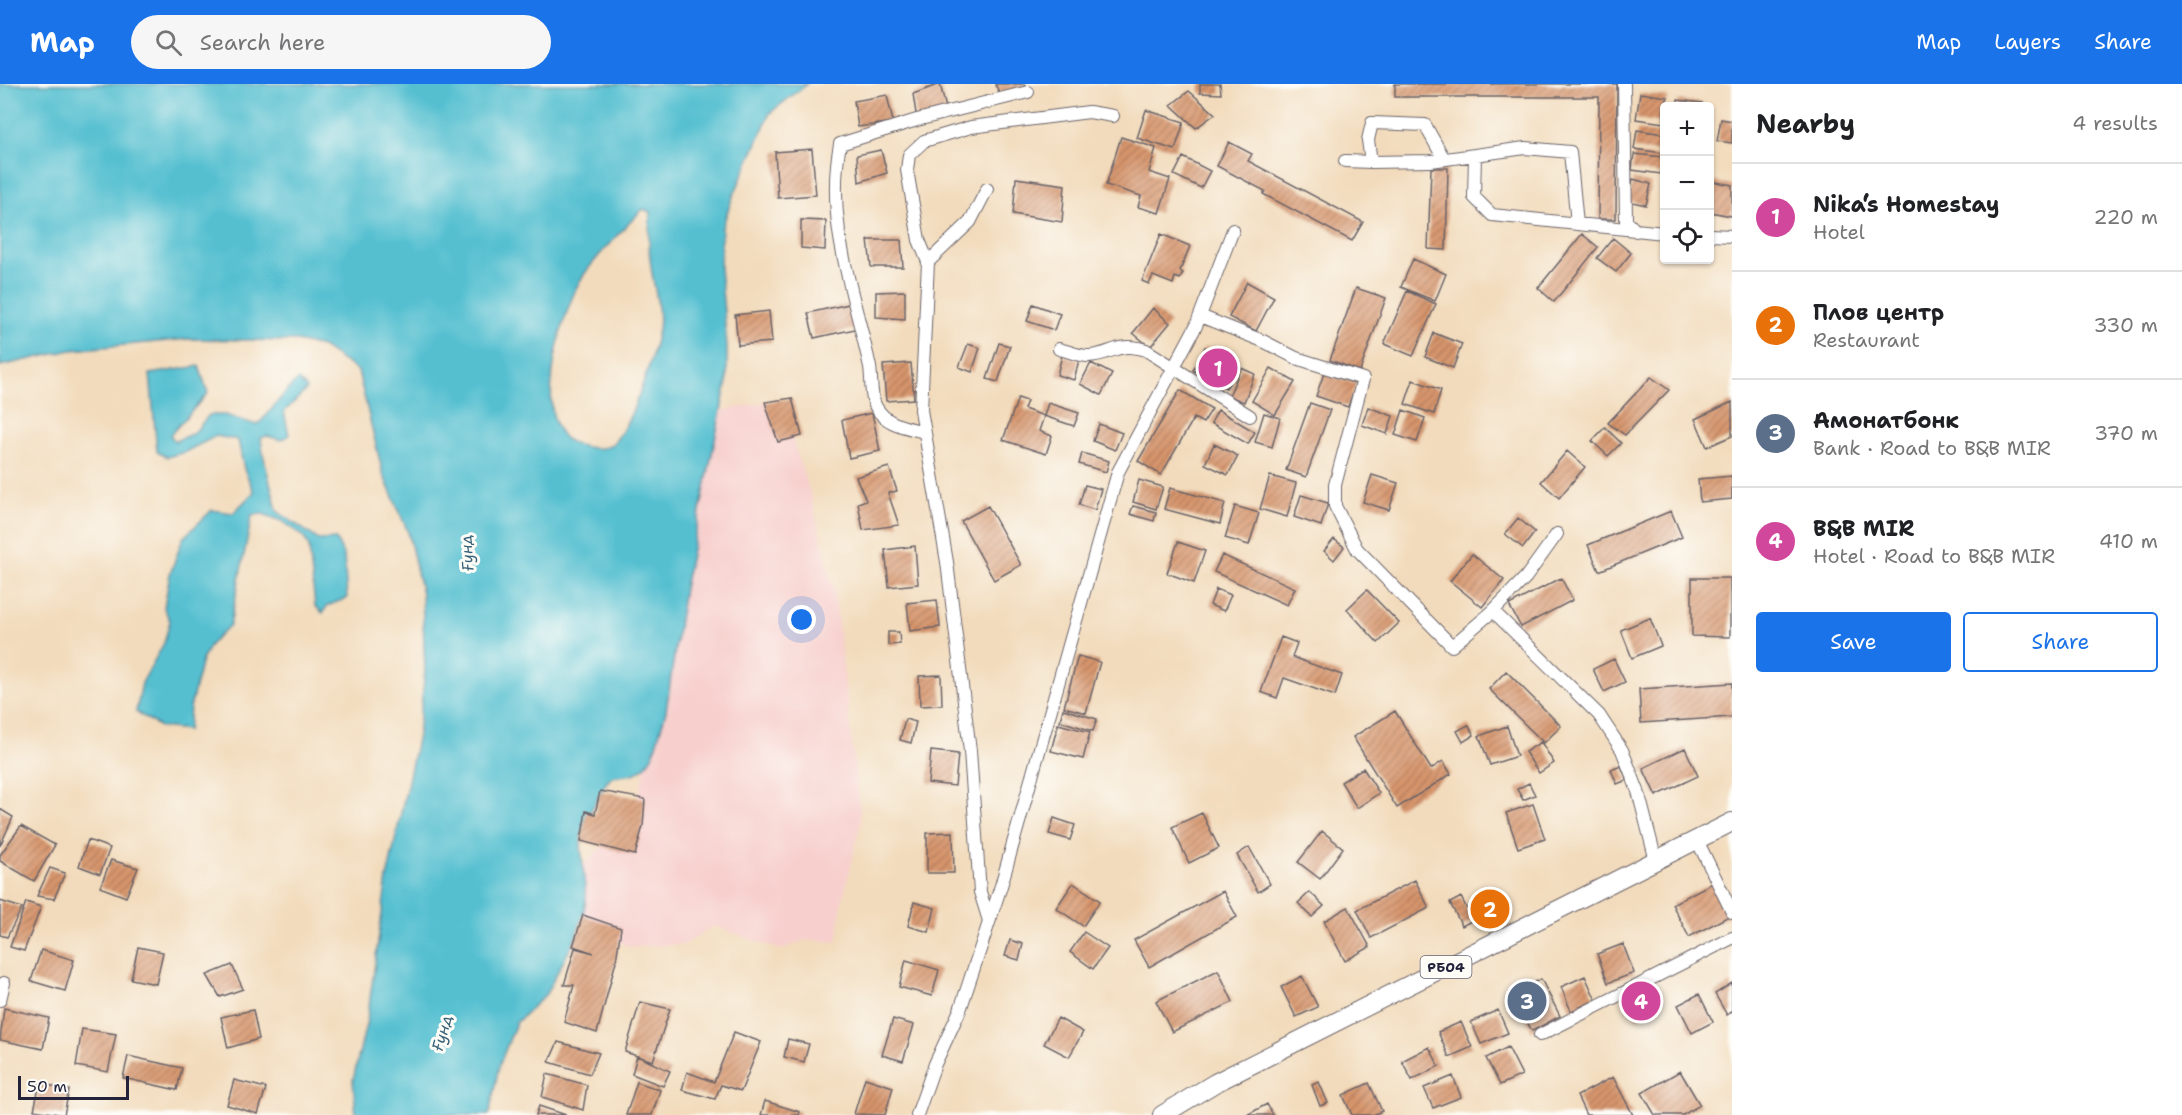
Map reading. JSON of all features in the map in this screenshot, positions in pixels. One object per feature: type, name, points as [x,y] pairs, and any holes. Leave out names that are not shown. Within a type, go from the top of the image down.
[{"type":"main road","name":"РБ04","points":[[1162,1115],[1215,1083],[1732,822]]},
{"type":"street","points":[[1624,84],[1626,221],[1636,231]]},
{"type":"street","points":[[924,432],[887,421],[875,406],[870,368],[845,274],[837,226],[837,162],[840,144],[916,120],[1028,92]]},
{"type":"street","points":[[989,921],[980,892],[970,751],[947,562],[921,410],[928,262],[919,240],[907,170],[909,155],[924,141],[971,127],[1089,112],[1113,116]]},
{"type":"street","points":[[1371,162],[1368,140],[1372,123],[1425,125],[1443,159]]},
{"type":"street","points":[[1345,161],[1443,159],[1525,148],[1570,152],[1577,224]]},
{"type":"street","points":[[1475,155],[1474,197],[1492,215],[1660,233]]},
{"type":"street","points":[[928,262],[970,222],[987,189]]},
{"type":"street","points":[[917,1115],[935,1064],[960,1010],[1001,886],[1118,472],[1200,316],[1233,230]]},
{"type":"street","points":[[1714,235],[1732,236]]},
{"type":"street","points":[[1200,316],[1263,341],[1296,358],[1363,379],[1335,485],[1335,506],[1357,549],[1452,646],[1493,611],[1526,576],[1557,534]]},
{"type":"street","points":[[1059,349],[1087,356],[1119,346],[1132,346],[1146,350],[1250,416]]},
{"type":"street","points":[[1493,611],[1599,715],[1622,750],[1638,791],[1656,861]]},
{"type":"street","points":[[1697,840],[1732,912]]},
{"type":"street","points":[[1540,1035],[1732,938]]},
{"type":"street","points":[[0,1000],[4,983]]},
{"type":"shaded area","points":[[779,399],[809,489],[834,589],[861,821],[842,903],[837,942],[805,940],[781,950],[714,926],[685,944],[631,947],[581,928],[586,899],[583,866],[635,813],[645,767],[653,755],[666,711],[684,588],[721,411]]},
{"type":"water","name":"Ғунд","points":[[0,84],[807,84],[770,113],[732,199],[722,228],[720,268],[727,346],[727,382],[684,588],[666,711],[653,755],[645,767],[634,774],[612,777],[606,783],[587,818],[582,832],[581,846],[586,899],[581,928],[546,994],[516,1023],[499,1066],[489,1115],[356,1115],[353,1080],[367,1020],[387,878],[418,735],[425,671],[422,594],[408,532],[383,474],[358,371],[322,347],[297,341],[189,339],[71,350],[0,366]],"holes":[[[643,209],[650,212],[649,253],[659,322],[647,373],[620,435],[606,447],[586,447],[567,440],[555,421],[552,381],[560,336],[573,296],[592,264]]]},
{"type":"water","points":[[199,366],[208,393],[170,435],[175,441],[194,433],[209,415],[225,415],[257,425],[298,380],[307,389],[284,412],[289,435],[281,440],[267,436],[261,438],[264,456],[277,511],[319,540],[336,539],[344,556],[347,598],[327,606],[323,613],[315,606],[309,547],[303,536],[282,521],[263,514],[252,515],[230,625],[210,645],[202,660],[190,708],[188,730],[160,727],[136,712],[142,683],[164,643],[170,621],[164,608],[170,574],[183,538],[212,510],[233,513],[254,492],[244,469],[238,440],[216,436],[185,452],[167,457],[157,452],[150,374]]},
{"type":"building","points":[[940,84],[947,112],[917,120],[913,94]]},
{"type":"building","points":[[995,84],[1024,84],[1025,86],[1001,96]]},
{"type":"building","points":[[1200,84],[1220,84],[1221,94],[1200,93]]},
{"type":"building","points":[[1395,84],[1617,84],[1616,219],[1598,219],[1599,97],[1395,97]]},
{"type":"building","points":[[1189,91],[1215,114],[1196,128],[1171,105]]},
{"type":"building","points":[[1640,93],[1668,97],[1666,102],[1660,102],[1660,122],[1636,119]]},
{"type":"building","points":[[887,95],[893,122],[858,127],[854,101]]},
{"type":"building","points":[[1146,110],[1184,122],[1175,150],[1137,138]]},
{"type":"building","points":[[1721,119],[1732,121],[1732,143],[1717,141]]},
{"type":"building","points":[[1637,130],[1660,133],[1660,153],[1634,149]]},
{"type":"building","points":[[1121,137],[1156,148],[1149,172],[1170,179],[1159,213],[1138,207],[1141,196],[1106,185]]},
{"type":"building","points":[[1229,142],[1252,154],[1248,161],[1363,222],[1352,241],[1263,194],[1265,191],[1217,166]]},
{"type":"building","points":[[812,149],[816,195],[778,198],[775,152]]},
{"type":"building","points":[[881,150],[887,173],[859,182],[857,155]]},
{"type":"building","points":[[1634,154],[1660,157],[1660,174],[1632,170]]},
{"type":"building","points":[[1183,157],[1210,171],[1201,188],[1174,175]]},
{"type":"building","points":[[1431,168],[1448,168],[1446,250],[1428,249]]},
{"type":"building","points":[[1016,178],[1065,185],[1062,222],[1013,214]]},
{"type":"building","points":[[1633,179],[1651,184],[1646,205],[1628,201]]},
{"type":"building","points":[[1714,182],[1732,185],[1732,216],[1714,213]]},
{"type":"building","points":[[801,220],[826,221],[825,250],[801,248]]},
{"type":"building","points":[[1161,234],[1190,246],[1180,271],[1183,273],[1180,279],[1175,277],[1173,284],[1153,276],[1149,284],[1142,281]]},
{"type":"building","points":[[1582,234],[1598,247],[1554,302],[1538,288]]},
{"type":"building","points":[[1613,238],[1631,253],[1616,272],[1597,258]]},
{"type":"building","points":[[868,240],[901,240],[903,267],[871,267]]},
{"type":"building","points":[[1413,259],[1446,274],[1435,301],[1401,287]]},
{"type":"building","points":[[1247,282],[1274,297],[1256,331],[1229,317]]},
{"type":"building","points":[[1356,288],[1386,298],[1360,371],[1330,360]]},
{"type":"building","points":[[905,291],[905,319],[876,317],[876,292]]},
{"type":"building","points":[[1407,291],[1436,304],[1413,356],[1384,344]]},
{"type":"building","points":[[849,304],[855,329],[814,338],[808,313]]},
{"type":"building","points":[[1033,304],[1060,314],[1054,330],[1027,321]]},
{"type":"building","points":[[1153,308],[1170,323],[1150,347],[1133,333]]},
{"type":"building","points":[[769,311],[772,342],[738,345],[735,315]]},
{"type":"building","points":[[1434,333],[1462,344],[1453,368],[1425,357]]},
{"type":"building","points":[[999,343],[1010,346],[998,382],[987,379]]},
{"type":"building","points":[[968,344],[980,348],[972,372],[959,367]]},
{"type":"building","points":[[1205,347],[1239,366],[1226,388],[1193,370]]},
{"type":"building","points":[[1062,355],[1079,360],[1074,380],[1057,375]]},
{"type":"building","points":[[911,363],[914,399],[886,401],[883,365]]},
{"type":"building","points":[[1091,363],[1112,374],[1101,395],[1080,384]]},
{"type":"building","points":[[1241,368],[1255,374],[1244,402],[1229,396]]},
{"type":"building","points":[[1271,368],[1295,382],[1275,415],[1252,401]]},
{"type":"building","points":[[1324,373],[1356,384],[1348,407],[1316,396]]},
{"type":"building","points":[[1651,377],[1669,390],[1625,435],[1608,423]]},
{"type":"building","points":[[1413,380],[1441,390],[1434,414],[1405,404]]},
{"type":"building","points":[[1180,390],[1212,409],[1203,423],[1194,418],[1161,475],[1138,461]]},
{"type":"building","points":[[792,398],[802,436],[778,442],[765,402]]},
{"type":"building","points":[[1018,398],[1027,401],[1024,409],[1044,416],[1039,431],[1052,436],[1046,454],[1003,440]]},
{"type":"building","points":[[1732,402],[1732,436],[1707,447],[1695,419]]},
{"type":"building","points":[[1048,403],[1079,413],[1074,426],[1044,416]]},
{"type":"building","points":[[1310,403],[1330,410],[1306,477],[1286,470]]},
{"type":"building","points":[[1368,407],[1393,416],[1387,434],[1362,425]]},
{"type":"building","points":[[1218,410],[1255,432],[1248,444],[1211,423]]},
{"type":"building","points":[[1403,410],[1425,418],[1417,442],[1395,435]]},
{"type":"building","points":[[872,413],[880,451],[849,458],[842,420]]},
{"type":"building","points":[[1264,413],[1280,418],[1272,447],[1255,442]]},
{"type":"building","points":[[1099,424],[1122,433],[1115,450],[1093,441]]},
{"type":"building","points":[[1605,427],[1621,443],[1608,456],[1592,441]]},
{"type":"building","points":[[1214,444],[1238,456],[1228,475],[1205,464]]},
{"type":"building","points":[[1567,451],[1585,467],[1559,498],[1541,482]]},
{"type":"building","points":[[1082,453],[1109,461],[1106,472],[1079,464]]},
{"type":"building","points":[[889,467],[897,491],[888,493],[899,525],[863,530],[858,503],[866,500],[856,477]]},
{"type":"building","points":[[1372,475],[1398,483],[1389,510],[1363,502]]},
{"type":"building","points":[[1270,476],[1296,483],[1287,517],[1260,509]]},
{"type":"building","points":[[1732,476],[1732,499],[1700,502],[1698,479]]},
{"type":"building","points":[[1139,480],[1163,487],[1156,509],[1133,502]]},
{"type":"building","points":[[1085,485],[1101,489],[1095,510],[1079,505]]},
{"type":"building","points":[[1170,488],[1225,503],[1220,524],[1164,509]]},
{"type":"building","points":[[1301,495],[1328,503],[1321,526],[1294,517]]},
{"type":"building","points":[[988,506],[1021,565],[994,580],[961,521]]},
{"type":"building","points":[[1133,506],[1156,512],[1154,521],[1130,514]]},
{"type":"building","points":[[1235,506],[1259,513],[1249,545],[1225,538]]},
{"type":"building","points":[[1671,511],[1682,537],[1599,571],[1588,545]]},
{"type":"building","points":[[1518,518],[1535,532],[1523,548],[1505,534]]},
{"type":"building","points":[[1334,539],[1344,547],[1334,560],[1324,551]]},
{"type":"building","points":[[1178,542],[1205,551],[1194,583],[1167,573]]},
{"type":"building","points":[[915,546],[918,584],[889,587],[885,550]]},
{"type":"building","points":[[1472,554],[1504,580],[1482,607],[1450,581]]},
{"type":"building","points":[[1222,555],[1295,588],[1287,605],[1214,572]]},
{"type":"building","points":[[1561,578],[1573,600],[1521,627],[1509,605]]},
{"type":"building","points":[[1692,578],[1730,578],[1730,637],[1692,636]]},
{"type":"building","points":[[1216,589],[1231,595],[1224,611],[1210,605]]},
{"type":"building","points":[[1367,590],[1399,623],[1378,643],[1347,609]]},
{"type":"building","points":[[937,600],[940,627],[910,631],[907,603]]},
{"type":"building","points":[[1650,618],[1661,646],[1632,658],[1621,630]]},
{"type":"building","points":[[888,632],[899,632],[900,644],[888,645]]},
{"type":"building","points":[[1281,637],[1297,643],[1292,657],[1342,675],[1335,696],[1284,678],[1277,698],[1261,692]]},
{"type":"building","points":[[1078,656],[1100,662],[1086,713],[1064,707]]},
{"type":"building","points":[[1614,659],[1625,682],[1604,692],[1593,669]]},
{"type":"building","points":[[1506,671],[1561,726],[1544,743],[1489,689]]},
{"type":"building","points":[[941,675],[942,705],[920,706],[919,676]]},
{"type":"building","points":[[1732,683],[1732,717],[1641,723],[1639,689]]},
{"type":"building","points":[[1063,709],[1097,719],[1093,731],[1060,721]]},
{"type":"building","points":[[1395,711],[1431,769],[1443,761],[1451,774],[1397,808],[1353,737]]},
{"type":"building","points":[[905,719],[916,722],[911,743],[900,740]]},
{"type":"building","points":[[1058,724],[1090,732],[1083,759],[1051,751]]},
{"type":"building","points":[[1468,725],[1474,735],[1463,742],[1457,731]]},
{"type":"building","points":[[1507,726],[1517,756],[1490,765],[1479,736]]},
{"type":"building","points":[[1541,742],[1554,763],[1539,773],[1525,752]]},
{"type":"building","points":[[1685,748],[1698,776],[1656,796],[1643,768]]},
{"type":"building","points":[[931,751],[958,754],[955,786],[928,783]]},
{"type":"building","points":[[1621,766],[1627,780],[1617,784],[1611,770]]},
{"type":"building","points":[[1363,768],[1379,793],[1357,808],[1341,782]]},
{"type":"building","points":[[1529,783],[1535,795],[1523,800],[1517,789]]},
{"type":"building","points":[[600,791],[645,799],[643,826],[635,855],[581,841],[586,811],[595,814]]},
{"type":"building","points":[[1533,804],[1545,839],[1518,848],[1506,813]]},
{"type":"building","points":[[0,809],[13,817],[0,846]]},
{"type":"building","points":[[1202,813],[1219,848],[1189,863],[1172,827]]},
{"type":"building","points":[[1054,818],[1075,825],[1070,840],[1049,834]]},
{"type":"building","points":[[21,826],[55,845],[34,881],[0,861],[0,855]]},
{"type":"building","points":[[1322,831],[1343,848],[1320,879],[1298,862]]},
{"type":"building","points":[[953,832],[954,873],[927,873],[927,833]]},
{"type":"building","points":[[88,840],[110,848],[100,874],[79,866]]},
{"type":"building","points":[[1249,847],[1270,884],[1258,892],[1237,855]]},
{"type":"building","points":[[111,860],[138,868],[126,897],[100,887]]},
{"type":"building","points":[[50,868],[65,873],[54,899],[37,896]]},
{"type":"building","points":[[1415,880],[1429,908],[1371,938],[1357,910]]},
{"type":"building","points":[[1714,882],[1731,915],[1689,937],[1672,904]]},
{"type":"building","points":[[1073,883],[1100,901],[1083,926],[1056,908]]},
{"type":"building","points":[[1223,891],[1237,917],[1149,967],[1134,940]]},
{"type":"building","points":[[1310,892],[1324,906],[1312,917],[1298,903]]},
{"type":"building","points":[[1461,897],[1467,909],[1489,897],[1495,908],[1462,926],[1450,903]]},
{"type":"building","points":[[0,901],[22,908],[7,937],[0,935]]},
{"type":"building","points":[[26,902],[41,907],[24,951],[10,947]]},
{"type":"building","points":[[914,902],[935,908],[929,932],[908,926]]},
{"type":"building","points":[[1348,907],[1370,947],[1345,961],[1324,921]]},
{"type":"building","points":[[583,915],[621,928],[616,961],[597,1033],[564,1022],[574,985],[564,985],[575,948],[594,953],[573,946]]},
{"type":"building","points":[[1084,932],[1108,948],[1093,969],[1070,952]]},
{"type":"building","points":[[1010,940],[1023,944],[1019,960],[1005,956]]},
{"type":"building","points":[[1623,944],[1634,973],[1608,983],[1597,954]]},
{"type":"building","points":[[138,947],[163,952],[156,984],[131,979]]},
{"type":"building","points":[[41,950],[74,960],[65,991],[31,981]]},
{"type":"building","points":[[906,960],[939,970],[932,996],[899,987]]},
{"type":"building","points":[[232,965],[243,989],[220,997],[207,975]]},
{"type":"building","points":[[1218,970],[1233,1002],[1172,1032],[1156,1001]]},
{"type":"building","points":[[1302,976],[1318,1007],[1296,1017],[1281,987]]},
{"type":"building","points":[[1585,976],[1596,1000],[1571,1011],[1561,987]]},
{"type":"building","points":[[1541,979],[1560,1016],[1532,1031],[1512,994]]},
{"type":"building","points":[[1649,982],[1661,1007],[1637,1019],[1625,994]]},
{"type":"building","points":[[1732,983],[1732,1012],[1727,1015],[1715,994]]},
{"type":"building","points":[[1699,994],[1713,1022],[1692,1033],[1678,1005]]},
{"type":"building","points":[[640,1002],[670,1009],[653,1061],[625,1052]]},
{"type":"building","points":[[4,1008],[49,1018],[43,1049],[0,1040]]},
{"type":"building","points":[[253,1010],[259,1039],[228,1048],[221,1017]]},
{"type":"building","points":[[1498,1010],[1508,1033],[1481,1044],[1471,1022]]},
{"type":"building","points":[[1058,1018],[1083,1032],[1069,1057],[1044,1044]]},
{"type":"building","points":[[893,1019],[914,1025],[903,1061],[882,1055]]},
{"type":"building","points":[[1461,1022],[1472,1047],[1449,1057],[1438,1032]]},
{"type":"building","points":[[82,1029],[116,1034],[108,1072],[76,1066]]},
{"type":"building","points":[[734,1032],[761,1042],[741,1091],[721,1085],[715,1099],[682,1090],[687,1072],[714,1082]]},
{"type":"building","points":[[788,1039],[809,1044],[804,1062],[784,1057]]},
{"type":"building","points":[[558,1042],[599,1053],[590,1074],[549,1062]]},
{"type":"building","points":[[1429,1047],[1439,1066],[1412,1080],[1402,1061]]},
{"type":"building","points":[[1508,1047],[1522,1075],[1500,1085],[1486,1058]]},
{"type":"building","points":[[128,1056],[182,1068],[177,1090],[123,1078]]},
{"type":"building","points":[[637,1056],[670,1071],[663,1086],[632,1074]]},
{"type":"building","points":[[1680,1071],[1700,1105],[1683,1115],[1655,1115],[1642,1093]]},
{"type":"building","points":[[547,1074],[587,1085],[583,1110],[542,1097]]},
{"type":"building","points":[[1453,1076],[1461,1097],[1433,1108],[1424,1088]]},
{"type":"building","points":[[1613,1077],[1633,1115],[1586,1115],[1577,1096]]},
{"type":"building","points":[[865,1078],[893,1087],[885,1115],[854,1114]]},
{"type":"building","points":[[234,1080],[266,1088],[258,1114],[227,1105]]},
{"type":"building","points":[[637,1082],[660,1090],[652,1115],[626,1115]]},
{"type":"building","points":[[1319,1082],[1328,1103],[1320,1106],[1312,1085]]},
{"type":"building","points":[[40,1083],[69,1090],[64,1115],[34,1110]]},
{"type":"building","points":[[1369,1083],[1382,1111],[1373,1115],[1352,1115],[1343,1095]]},
{"type":"building","points":[[765,1101],[800,1112],[799,1115],[761,1115]]},
{"type":"building","points":[[1267,1104],[1273,1115],[1247,1115]]},
{"type":"building","points":[[539,1106],[566,1115],[536,1115]]},
{"type":"place","name":"Nika‘s Homestay","points":[[1218,368]]},
{"type":"place","name":"Плов центр","points":[[1490,909]]},
{"type":"place","name":"Амонатбонк","points":[[1527,1001]]},
{"type":"place","name":"B&B MIR","points":[[1641,1001]]}]
